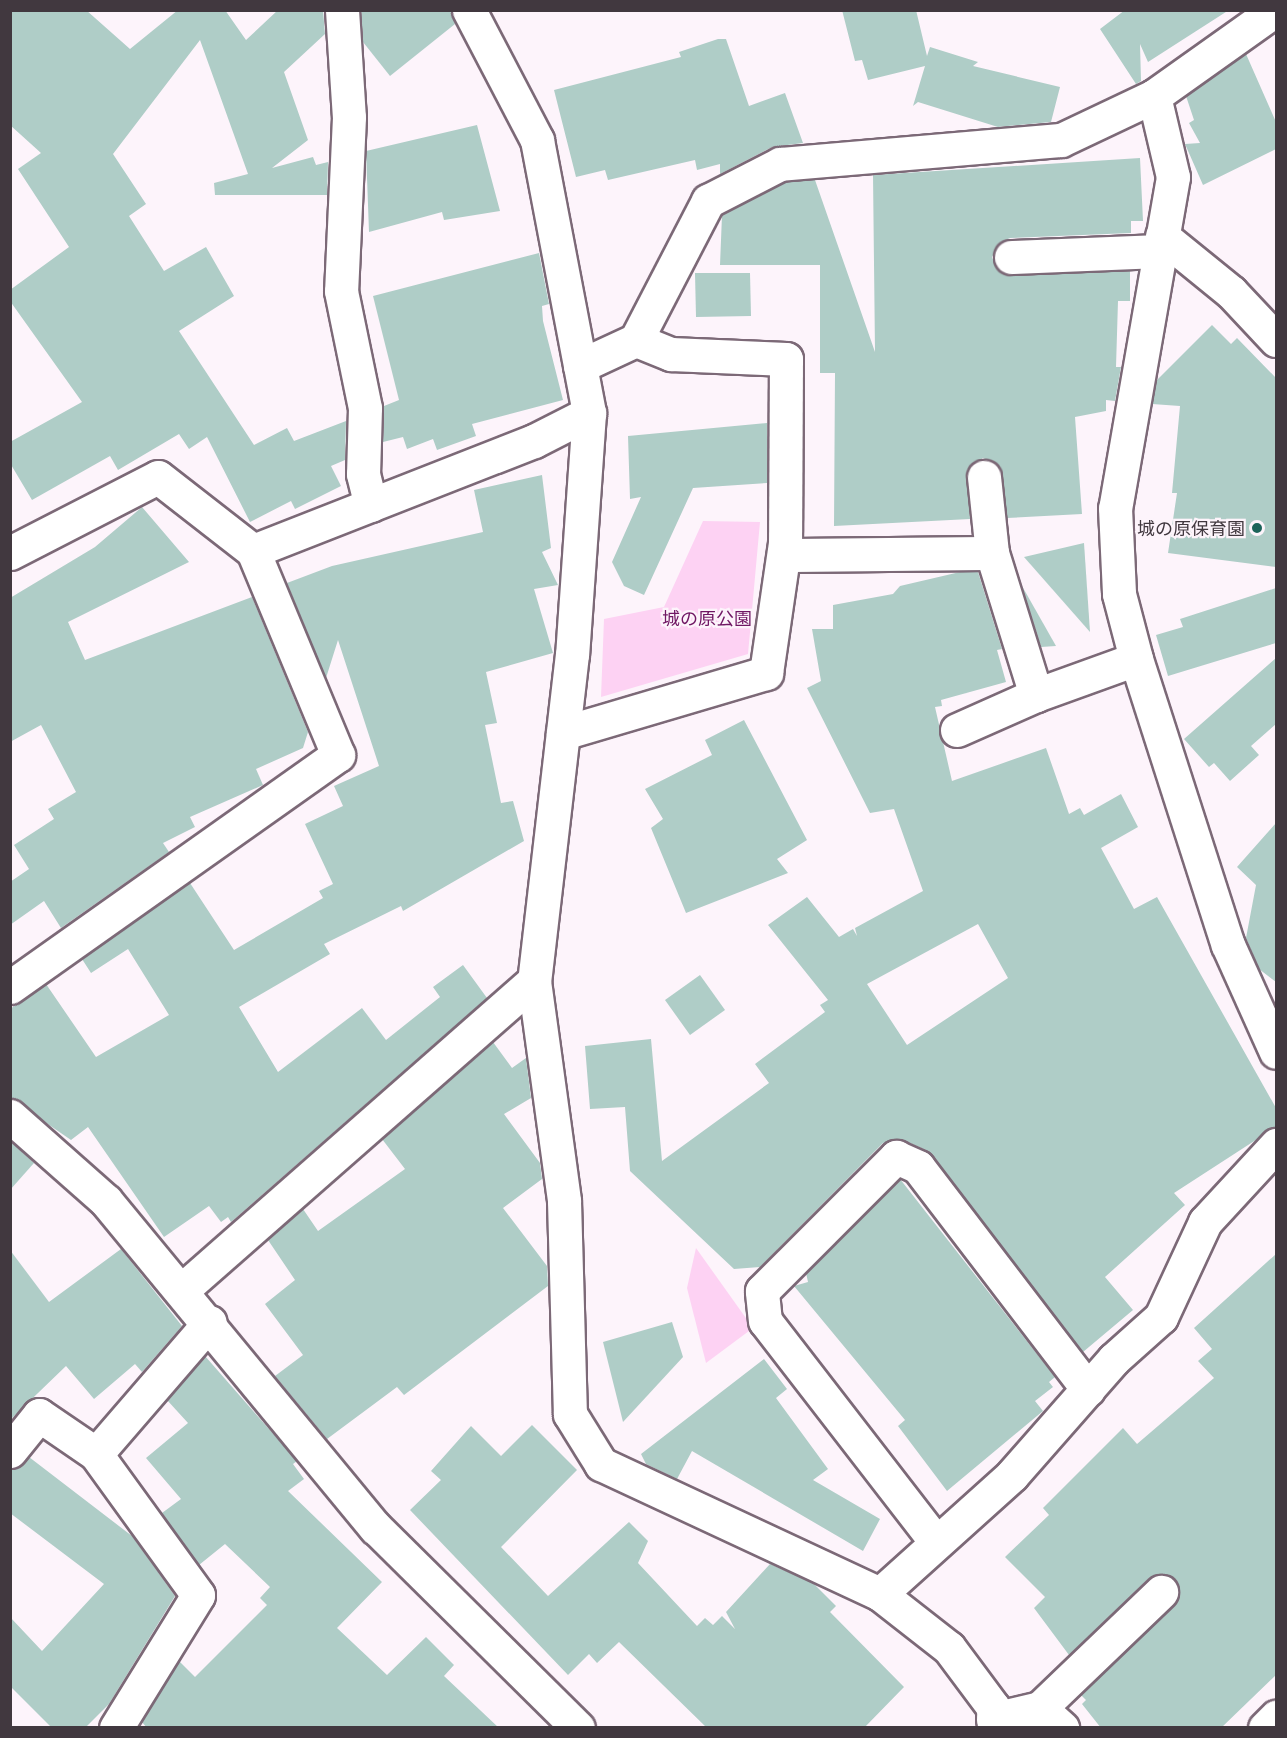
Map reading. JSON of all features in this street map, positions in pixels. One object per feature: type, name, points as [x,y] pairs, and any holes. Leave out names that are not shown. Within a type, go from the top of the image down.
[{"type":"street","points":[[342,10],[338,21],[349,117],[340,291],[365,408],[363,474],[371,505]]},
{"type":"street","points":[[469,10],[537,140],[589,413],[563,733],[534,981],[564,1202],[570,1413],[601,1464],[880,1594],[949,1648],[993,1707],[994,1723],[1051,1718],[1161,1592]]},
{"type":"street","points":[[580,366],[636,340],[708,201],[780,164],[1061,140],[1154,96],[1273,11]]},
{"type":"street","points":[[1154,96],[1173,177],[1114,508],[1119,594],[1136,659],[1228,945],[1276,1052]]},
{"type":"street","points":[[1011,257],[1162,243],[1231,292],[1276,340]]},
{"type":"street","points":[[636,340],[671,354],[786,359],[785,555],[992,553]]},
{"type":"street","points":[[253,551],[534,441],[589,413]]},
{"type":"street","points":[[10,553],[158,477],[253,551],[338,755],[10,987]]},
{"type":"street","points":[[984,477],[992,553],[1036,695]]},
{"type":"street","points":[[563,733],[766,673],[785,542]]},
{"type":"street","points":[[957,730],[1036,695],[1136,659]]},
{"type":"street","points":[[182,1290],[534,981]]},
{"type":"street","points":[[10,1116],[106,1201],[210,1322],[376,1528],[578,1728]]},
{"type":"street","points":[[880,1594],[1012,1475],[1088,1389],[1161,1317],[1205,1222],[1276,1145]]},
{"type":"street","points":[[936,1542],[765,1322],[762,1291],[896,1157],[918,1167],[1088,1389]]},
{"type":"street","points":[[96,1454],[210,1322]]},
{"type":"street","points":[[10,1451],[39,1415],[96,1454],[198,1595],[116,1728]]},
{"type":"street","points":[[1265,1728],[1276,1718]]},
{"type":"green space","name":"城の原公園","points":[[703,521],[760,522],[748,654],[601,697],[604,619],[664,607]]},
{"type":"green space","points":[[696,1248],[753,1328],[706,1363],[687,1288]]},
{"type":"building","points":[[10,10],[86,10],[130,49],[178,10],[225,10],[246,40],[278,10],[323,10],[325,34],[284,72],[308,140],[272,168],[313,157],[316,165],[328,162],[327,195],[215,195],[214,183],[248,174],[200,40],[113,154],[146,204],[129,216],[164,271],[206,247],[234,296],[179,331],[254,445],[287,428],[294,441],[346,421],[345,460],[331,466],[341,486],[295,509],[291,501],[250,522],[207,437],[189,449],[179,434],[118,470],[110,456],[32,500],[10,463],[10,442],[82,402],[10,301],[10,290],[69,247],[18,169],[41,153],[10,125]]},
{"type":"building","points":[[361,10],[450,10],[455,24],[390,76],[363,42]]},
{"type":"building","points":[[842,10],[916,10],[927,56],[930,47],[978,62],[973,66],[1060,87],[1051,122],[998,127],[918,102],[913,106],[925,66],[868,80],[862,60],[855,61]]},
{"type":"building","points":[[1125,10],[1229,10],[1148,62],[1140,44],[1141,81],[1136,84],[1100,29]]},
{"type":"building","points":[[718,39],[726,39],[749,106],[785,93],[803,143],[772,147],[720,174],[720,164],[697,170],[695,160],[608,180],[605,170],[576,177],[554,90],[681,57],[679,52]]},
{"type":"building","points":[[1246,54],[1276,122],[1276,149],[1203,185],[1185,144],[1200,143],[1189,123],[1194,120],[1186,96]]},
{"type":"building","points":[[477,125],[500,211],[444,220],[442,212],[369,232],[366,151]]},
{"type":"building","points":[[1140,158],[1143,221],[1131,221],[1131,233],[1010,238],[1001,242],[992,257],[996,267],[1011,276],[1130,271],[1130,301],[1118,301],[1116,367],[1121,367],[1115,401],[1106,400],[1106,411],[1075,417],[1082,514],[1007,518],[999,466],[983,458],[967,470],[970,519],[834,526],[835,373],[820,373],[820,265],[720,265],[722,215],[785,182],[815,180],[875,352],[873,175]]},
{"type":"building","points":[[539,253],[549,304],[542,306],[543,321],[563,400],[472,424],[476,436],[437,450],[433,439],[407,449],[403,437],[383,442],[384,406],[399,400],[373,296]]},
{"type":"building","points":[[695,273],[750,273],[751,316],[696,317]]},
{"type":"building","points":[[1212,325],[1231,344],[1237,338],[1276,378],[1276,567],[1168,553],[1177,493],[1172,493],[1180,406],[1152,404],[1156,381]]},
{"type":"building","points":[[767,423],[767,483],[693,488],[644,595],[624,586],[612,562],[641,497],[630,499],[628,436]]},
{"type":"building","points":[[542,475],[551,548],[542,552],[558,585],[534,589],[553,653],[486,672],[497,723],[485,725],[501,803],[513,801],[524,841],[403,911],[401,906],[324,944],[330,954],[239,1007],[278,1072],[362,1008],[386,1040],[440,997],[433,987],[463,965],[487,998],[231,1222],[228,1217],[221,1222],[209,1206],[164,1237],[88,1127],[71,1140],[10,1098],[10,1009],[46,984],[96,1057],[169,1015],[128,949],[91,973],[82,959],[190,883],[234,950],[323,898],[319,891],[333,884],[305,824],[343,806],[334,786],[379,766],[338,640],[326,678],[287,583],[332,566],[483,532],[474,490]]},
{"type":"building","points":[[142,507],[189,562],[68,622],[85,660],[252,597],[308,732],[303,748],[256,769],[263,785],[190,817],[195,827],[163,843],[169,852],[61,928],[44,901],[10,925],[10,882],[29,869],[14,845],[54,819],[48,809],[76,792],[41,725],[10,742],[10,598],[95,547]]},
{"type":"building","points":[[1084,543],[1090,632],[1024,557]]},
{"type":"building","points":[[960,572],[978,572],[1002,649],[997,650],[1006,682],[941,700],[942,706],[935,707],[952,781],[1046,748],[1069,814],[1080,808],[1084,815],[1121,794],[1138,827],[1101,848],[1134,909],[1157,897],[1276,1108],[1276,1127],[1174,1193],[1185,1205],[1105,1277],[1133,1310],[1083,1352],[926,1150],[903,1140],[883,1143],[760,1267],[734,1269],[630,1171],[625,1107],[590,1109],[585,1046],[651,1039],[662,1161],[769,1083],[755,1064],[825,1012],[820,1005],[828,1000],[768,925],[807,897],[839,937],[853,929],[857,936],[855,928],[923,891],[894,809],[870,813],[807,688],[821,681],[812,629],[833,629],[833,605],[893,594],[900,586]],"holes":[[[978,924],[1008,978],[907,1045],[867,984]]]},
{"type":"building","points":[[1022,586],[1056,646],[1041,647]]},
{"type":"building","points":[[1276,588],[1276,643],[1168,676],[1156,635],[1183,627],[1180,619]]},
{"type":"building","points":[[1276,658],[1276,724],[1251,746],[1259,755],[1230,781],[1214,763],[1209,767],[1184,739]]},
{"type":"building","points":[[744,720],[807,840],[777,859],[788,873],[686,913],[651,828],[663,819],[645,789],[712,755],[705,740]]},
{"type":"building","points":[[1276,823],[1276,982],[1259,969],[1246,938],[1256,885],[1237,867]]},
{"type":"building","points":[[700,975],[725,1010],[690,1035],[665,1000]]},
{"type":"building","points":[[493,1042],[512,1068],[526,1058],[531,1098],[504,1114],[540,1163],[542,1179],[503,1208],[547,1266],[548,1286],[404,1395],[397,1387],[327,1439],[275,1376],[303,1355],[265,1304],[295,1280],[268,1240],[303,1209],[318,1231],[405,1169],[382,1139]]},
{"type":"building","points":[[10,1141],[34,1163],[10,1190]]},
{"type":"building","points":[[900,1179],[1055,1377],[1049,1382],[1053,1387],[1035,1401],[1043,1411],[947,1491],[898,1426],[905,1420],[794,1286],[808,1282],[806,1273]]},
{"type":"building","points":[[121,1249],[182,1326],[142,1372],[135,1364],[94,1399],[66,1366],[10,1420],[10,1250],[49,1302]]},
{"type":"building","points":[[1276,1254],[1276,1675],[1221,1728],[1101,1728],[1082,1704],[1086,1700],[1081,1695],[1174,1606],[1179,1597],[1175,1580],[1166,1574],[1149,1578],[1069,1655],[1034,1608],[1045,1597],[1005,1557],[1049,1515],[1043,1508],[1123,1428],[1137,1444],[1214,1378],[1198,1361],[1212,1349],[1194,1328]]},
{"type":"building","points":[[672,1322],[683,1357],[623,1422],[603,1342]]},
{"type":"building","points":[[205,1356],[297,1461],[293,1464],[304,1479],[288,1491],[382,1582],[337,1628],[387,1675],[426,1637],[454,1665],[444,1676],[499,1728],[147,1728],[142,1722],[179,1661],[195,1677],[267,1605],[260,1598],[270,1587],[225,1544],[199,1565],[162,1513],[181,1499],[146,1458],[188,1423],[167,1400]]},
{"type":"building","points":[[764,1359],[787,1389],[776,1398],[828,1469],[813,1480],[880,1519],[863,1551],[692,1451],[677,1479],[646,1464],[641,1454]]},
{"type":"building","points":[[532,1425],[577,1470],[501,1547],[548,1596],[629,1522],[648,1541],[638,1563],[697,1626],[705,1618],[713,1625],[722,1616],[735,1629],[726,1612],[770,1564],[813,1583],[836,1606],[830,1612],[904,1687],[864,1728],[707,1728],[619,1642],[597,1663],[589,1654],[568,1675],[410,1510],[441,1480],[431,1471],[471,1426],[501,1456]]},
{"type":"building","points":[[29,1457],[132,1536],[175,1596],[109,1704],[85,1728],[52,1728],[10,1686],[10,1617],[42,1651],[104,1584],[10,1513],[10,1469]]},
{"type":"place","name":"城の原保育園","points":[[1257,528]]}]
